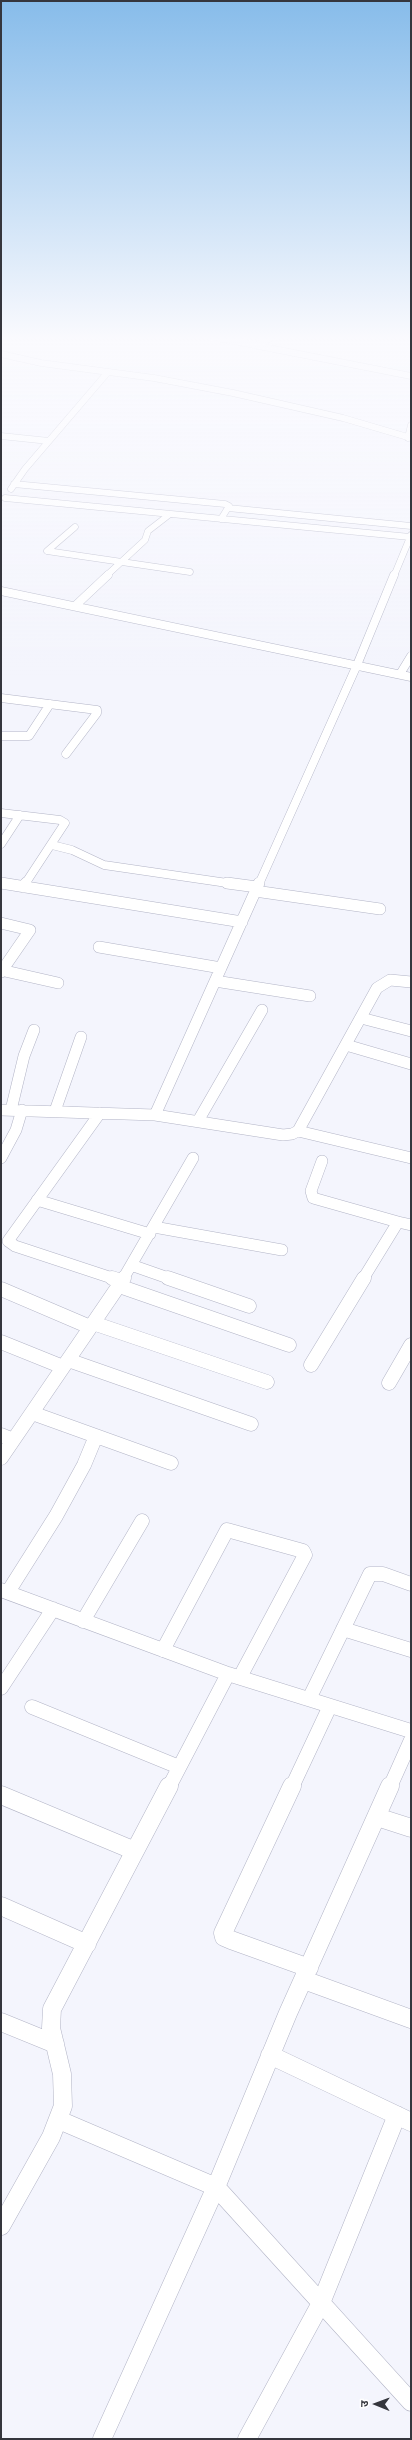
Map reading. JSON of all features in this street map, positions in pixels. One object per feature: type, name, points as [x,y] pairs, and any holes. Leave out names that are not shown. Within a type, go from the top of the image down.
[{"type":"street","points":[[41,451],[14,484],[3,501],[170,514],[410,536],[357,665],[155,1115]]},
{"type":"street","points":[[14,484],[220,503],[228,505],[228,508],[411,526]]},
{"type":"street","points":[[221,519],[228,508]]},
{"type":"street","points":[[75,606],[145,540],[148,531],[170,514]]},
{"type":"street","points":[[75,527],[48,548],[48,551],[120,563],[190,572]]},
{"type":"street","points":[[1,591],[411,677]]},
{"type":"street","points":[[400,674],[411,656]]},
{"type":"street","points":[[1,698],[98,712],[66,754]]},
{"type":"street","points":[[1,736],[29,736],[50,704]]},
{"type":"street","points":[[1,813],[64,821],[64,827],[23,887]]},
{"type":"street","points":[[1,844],[20,815]]},
{"type":"street","points":[[52,845],[72,850],[104,865],[380,909]]},
{"type":"street","points":[[1,883],[242,922]]},
{"type":"street","points":[[1,923],[30,930],[2,971],[58,983]]},
{"type":"street","points":[[98,947],[221,968]]},
{"type":"street","points":[[298,1131],[377,988],[390,980],[411,982]]},
{"type":"street","points":[[215,981],[310,996]]},
{"type":"street","points":[[198,1121],[262,1010]]},
{"type":"street","points":[[360,1018],[411,1031]]},
{"type":"street","points":[[1,1158],[16,1130],[11,1110],[24,1056],[34,1030]]},
{"type":"street","points":[[56,1110],[81,1037]]},
{"type":"street","points":[[346,1045],[411,1064]]},
{"type":"street","points":[[11,1110],[56,1110],[155,1115],[283,1135],[298,1131],[411,1158]]},
{"type":"street","points":[[100,1113],[11,1235],[8,1241],[10,1244],[288,1345]]},
{"type":"street","points":[[1,1458],[7,1437],[32,1412],[120,1283],[193,1158]]},
{"type":"street","points":[[322,1162],[311,1191],[313,1198],[411,1225]]},
{"type":"street","points":[[37,1200],[152,1230],[282,1250]]},
{"type":"street","points":[[311,1365],[398,1222]]},
{"type":"street","points":[[131,1265],[249,1306]]},
{"type":"street","points":[[1,1289],[92,1325],[267,1382]]},
{"type":"street","points":[[1,1342],[251,1424]]},
{"type":"street","points":[[389,1383],[411,1345]]},
{"type":"street","points":[[32,1412],[171,1463]]},
{"type":"street","points":[[96,1436],[84,1465],[56,1516],[4,1591],[234,1676],[411,1731]]},
{"type":"street","points":[[83,1621],[142,1521]]},
{"type":"street","points":[[1,2226],[51,2137],[59,2120],[63,2106],[62,2074],[51,2028],[52,2009],[179,1767],[304,1556],[303,1551],[227,1530],[162,1650]]},
{"type":"street","points":[[308,1699],[370,1574],[383,1574],[411,1584]]},
{"type":"street","points":[[1,1688],[53,1609]]},
{"type":"street","points":[[343,1628],[411,1650]]},
{"type":"street","points":[[330,1706],[223,1933],[224,1937],[411,2019]]},
{"type":"street","points":[[32,1707],[179,1767]]},
{"type":"street","points":[[102,2439],[216,2188],[270,2055],[411,1740]]},
{"type":"street","points":[[1,1795],[135,1851]]},
{"type":"street","points":[[377,1817],[411,1828]]},
{"type":"street","points":[[1,1906],[87,1944]]},
{"type":"street","points":[[1,2022],[55,2044]]},
{"type":"street","points":[[247,2439],[321,2302],[404,2118],[270,2055]]},
{"type":"street","points":[[59,2120],[216,2188],[411,2402]]}]
